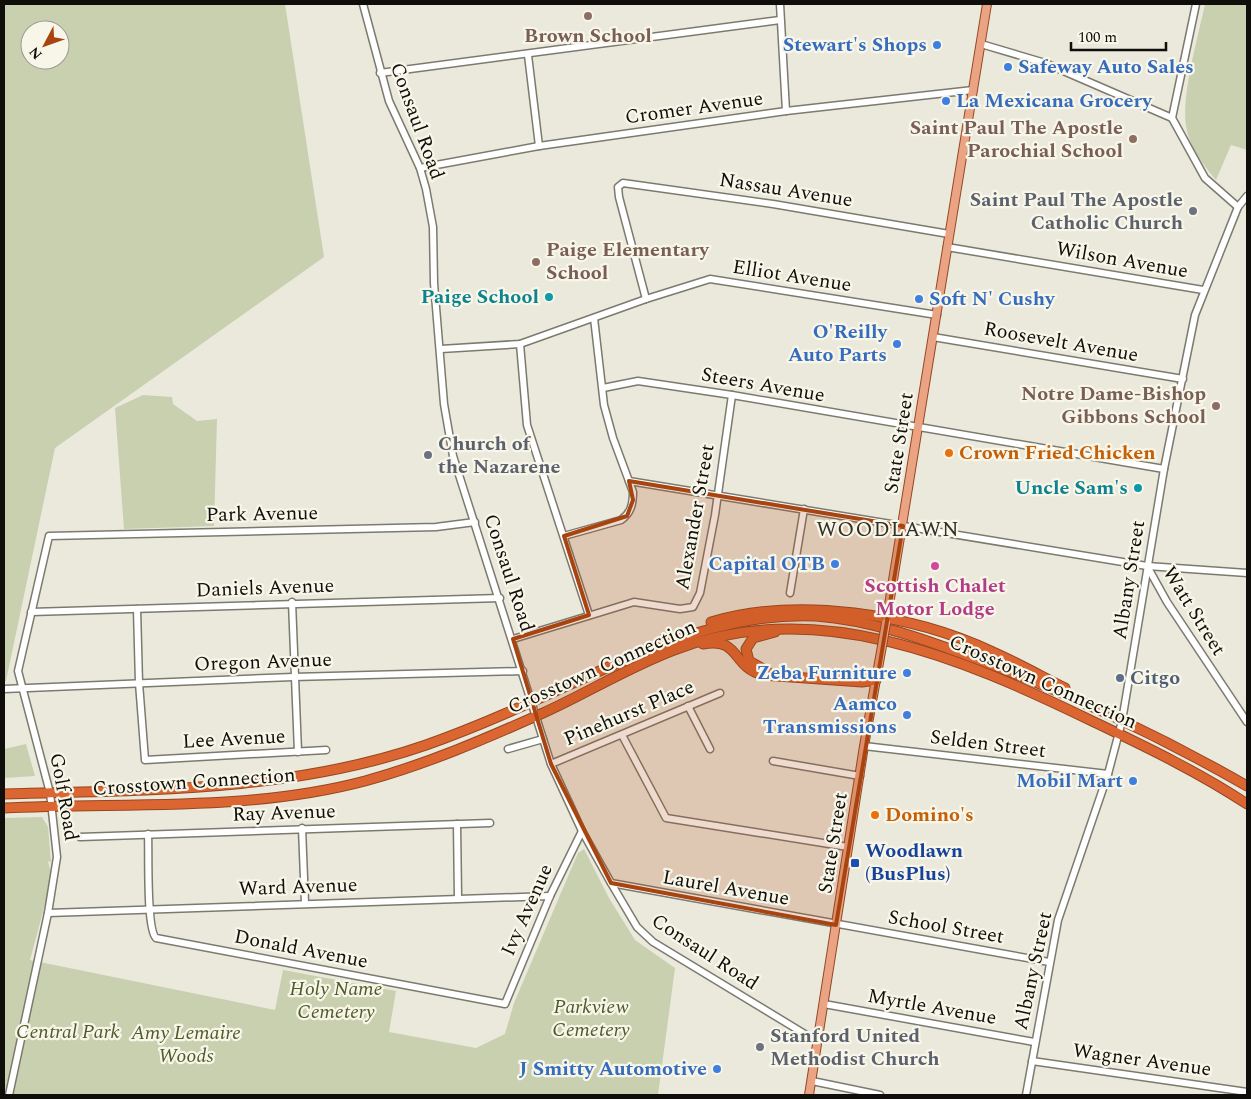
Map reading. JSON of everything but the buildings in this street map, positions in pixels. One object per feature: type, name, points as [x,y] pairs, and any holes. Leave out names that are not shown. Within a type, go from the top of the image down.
[{"type":"highway","points":[[664,643],[703,625],[727,617],[789,609],[836,611],[944,634],[994,652],[1085,699],[1108,714]]},
{"type":"highway","name":"Crosstown Connection","points":[[4,794],[223,786],[295,777],[361,763],[426,745],[533,701],[664,643],[711,628],[757,619],[815,616],[861,622],[910,635],[974,657],[1122,720],[1184,750],[1247,786]]},
{"type":"highway","name":"Crosstown Connection","points":[[4,808],[224,802],[299,794],[362,782],[424,763],[484,740],[674,650],[714,637],[759,629],[849,633],[912,647],[992,675],[1178,763],[1247,804]]},
{"type":"highway","points":[[790,629],[753,638],[746,649],[749,662],[764,670],[863,675],[876,680]]},
{"type":"highway","points":[[674,650],[708,643],[722,643],[733,649],[740,661],[751,672],[763,675],[862,682],[876,680]]},
{"type":"main road","name":"State Street","points":[[809,1095],[864,746],[903,526],[987,4]]},
{"type":"street","name":"Consaul Road","points":[[363,4],[380,74],[389,101],[420,168],[433,228],[434,283],[448,435],[533,701],[551,764],[582,831],[637,927],[653,942],[818,1042]]},
{"type":"street","points":[[780,4],[786,111]]},
{"type":"street","points":[[1172,118],[1196,4]]},
{"type":"street","points":[[380,74],[780,20]]},
{"type":"street","points":[[981,44],[1045,63],[1172,118],[1205,178],[1238,206]]},
{"type":"street","points":[[528,55],[539,146]]},
{"type":"street","name":"Cromer Avenue","points":[[420,168],[539,146],[786,111],[973,90]]},
{"type":"street","name":"Nassau Avenue","points":[[646,299],[631,247],[618,187],[623,183],[629,182],[949,234]]},
{"type":"street","name":"Albany Street","points":[[1026,1095],[1034,1042],[1058,920],[1108,774],[1122,720],[1164,469],[1195,315],[1203,290],[1238,206],[1247,196]]},
{"type":"street","name":"Wilson Avenue","points":[[947,247],[1203,290]]},
{"type":"street","name":"Elliot Avenue","points":[[441,349],[520,344],[646,299],[710,280],[937,316]]},
{"type":"street","points":[[564,536],[621,520],[627,516],[633,500],[633,492],[613,438],[604,405],[594,318]]},
{"type":"street","name":"Roosevelt Avenue","points":[[933,337],[1183,379]]},
{"type":"street","points":[[520,344],[527,425],[589,615]]},
{"type":"street","name":"Steers Avenue","points":[[603,388],[638,381],[732,395],[1164,469]]},
{"type":"street","name":"Alexander Street","points":[[513,639],[634,602],[680,608],[693,606],[700,593],[718,494],[732,395]]},
{"type":"street","points":[[629,481],[718,494],[1147,566],[1247,573]]},
{"type":"street","points":[[790,592],[804,509]]},
{"type":"street","name":"Park Avenue","points":[[49,536],[436,527],[475,522]]},
{"type":"street","name":"Golf Road","points":[[9,1095],[48,913],[57,857],[50,793],[18,671],[49,536]]},
{"type":"street","name":"Watt Street","points":[[1147,566],[1167,602],[1247,722]]},
{"type":"street","name":"Daniels Avenue","points":[[31,612],[292,602],[500,598]]},
{"type":"street","points":[[292,602],[293,677],[298,752]]},
{"type":"street","points":[[137,609],[139,683]]},
{"type":"street","name":"Oregon Avenue","points":[[4,689],[293,677],[523,671]]},
{"type":"street","name":"Lee Avenue","points":[[139,683],[145,760],[326,750]]},
{"type":"street","name":"Pinehurst Place","points":[[551,764],[720,693]]},
{"type":"street","points":[[688,706],[710,749]]},
{"type":"street","points":[[622,735],[666,818],[848,847]]},
{"type":"street","points":[[508,749],[543,739]]},
{"type":"street","name":"Selden Street","points":[[864,746],[1108,774]]},
{"type":"street","points":[[773,761],[860,776]]},
{"type":"street","name":"Ray Avenue","points":[[80,837],[490,823]]},
{"type":"street","points":[[457,824],[458,898]]},
{"type":"street","points":[[302,828],[306,903]]},
{"type":"street","name":"Ivy Avenue","points":[[505,1004],[550,896],[582,831]]},
{"type":"street","points":[[148,834],[149,909]]},
{"type":"street","name":"Laurel Avenue","points":[[611,883],[836,924]]},
{"type":"street","name":"Ward Avenue","points":[[48,913],[550,896]]},
{"type":"street","name":"Donald Avenue","points":[[149,909],[151,933],[156,938],[505,1004]]},
{"type":"street","name":"School Street","points":[[836,924],[1049,962]]},
{"type":"street","name":"Myrtle Avenue","points":[[824,1004],[1034,1042]]},
{"type":"street","name":"Wagner Avenue","points":[[1032,1061],[1247,1092]]},
{"type":"street","points":[[812,1081],[880,1095]]},
{"type":"highlighted area","points":[[629,481],[903,526],[836,925],[611,883],[551,764],[513,639],[589,615],[564,536],[627,516],[633,500]]},
{"type":"green space","points":[[4,4],[285,4],[324,257],[55,448],[6,681],[4,681]]},
{"type":"green space","points":[[1205,4],[1247,4],[1247,150],[1231,145],[1216,180],[1193,148],[1186,126],[1185,113],[1188,82]]},
{"type":"green space","points":[[143,395],[172,397],[173,404],[197,421],[217,419],[214,526],[124,529],[115,408]]},
{"type":"green space","points":[[26,744],[35,776],[4,778],[4,749]]},
{"type":"green space","points":[[42,817],[48,827],[51,862],[48,861],[52,878],[30,960],[275,1010],[283,970],[396,991],[389,1032],[476,1048],[505,1034],[514,1003],[578,853],[584,849],[609,898],[635,940],[675,968],[658,1095],[4,1095],[4,818]]},
{"type":"place","name":"Brown School","points":[[588,16]]},
{"type":"place","name":"Stewart's Shops","points":[[937,45]]},
{"type":"place","name":"Safeway Auto Sales","points":[[1008,67]]},
{"type":"place","name":"La Mexicana Grocery","points":[[946,101]]},
{"type":"place","name":"Saint Paul The Apostle Parochial School","points":[[1133,139]]},
{"type":"place","name":"Saint Paul The Apostle Catholic Church","points":[[1193,211]]},
{"type":"place","name":"Paige Elementary School","points":[[536,262]]},
{"type":"place","name":"Paige School","points":[[549,297]]},
{"type":"place","name":"Soft N' Cushy","points":[[919,299]]},
{"type":"place","name":"O'Reilly Auto Parts","points":[[897,344]]},
{"type":"place","name":"Notre Dame-Bishop Gibbons School","points":[[1216,406]]},
{"type":"place","name":"Crown Fried Chicken","points":[[949,453]]},
{"type":"place","name":"Church of the Nazarene","points":[[428,455]]},
{"type":"place","name":"Uncle Sam's","points":[[1138,488]]},
{"type":"place","name":"Capital OTB","points":[[835,564]]},
{"type":"place","name":"Scottish Chalet Motor Lodge","points":[[935,566]]},
{"type":"place","name":"Zeba Furniture","points":[[907,673]]},
{"type":"place","name":"Citgo","points":[[1120,678]]},
{"type":"place","name":"Aamco Transmissions","points":[[907,715]]},
{"type":"place","name":"Mobil Mart","points":[[1133,781]]},
{"type":"place","name":"Domino's","points":[[875,815]]},
{"type":"place","name":"Woodlawn (BusPlus)","points":[[855,863]]},
{"type":"place","name":"Stanford United Methodist Church","points":[[760,1047]]},
{"type":"place","name":"J Smitty Automotive","points":[[717,1069]]},
{"type":"district","name":"WOODLAWN","points":[[888,530]]},
{"type":"park label","name":"Holy Name Cemetery","points":[[336,1000]]},
{"type":"park label","name":"Parkview Cemetery","points":[[591,1018]]},
{"type":"park label","name":"Central Park","points":[[68,1032]]},
{"type":"park label","name":"Amy Lemaire Woods","points":[[186,1044]]}]
